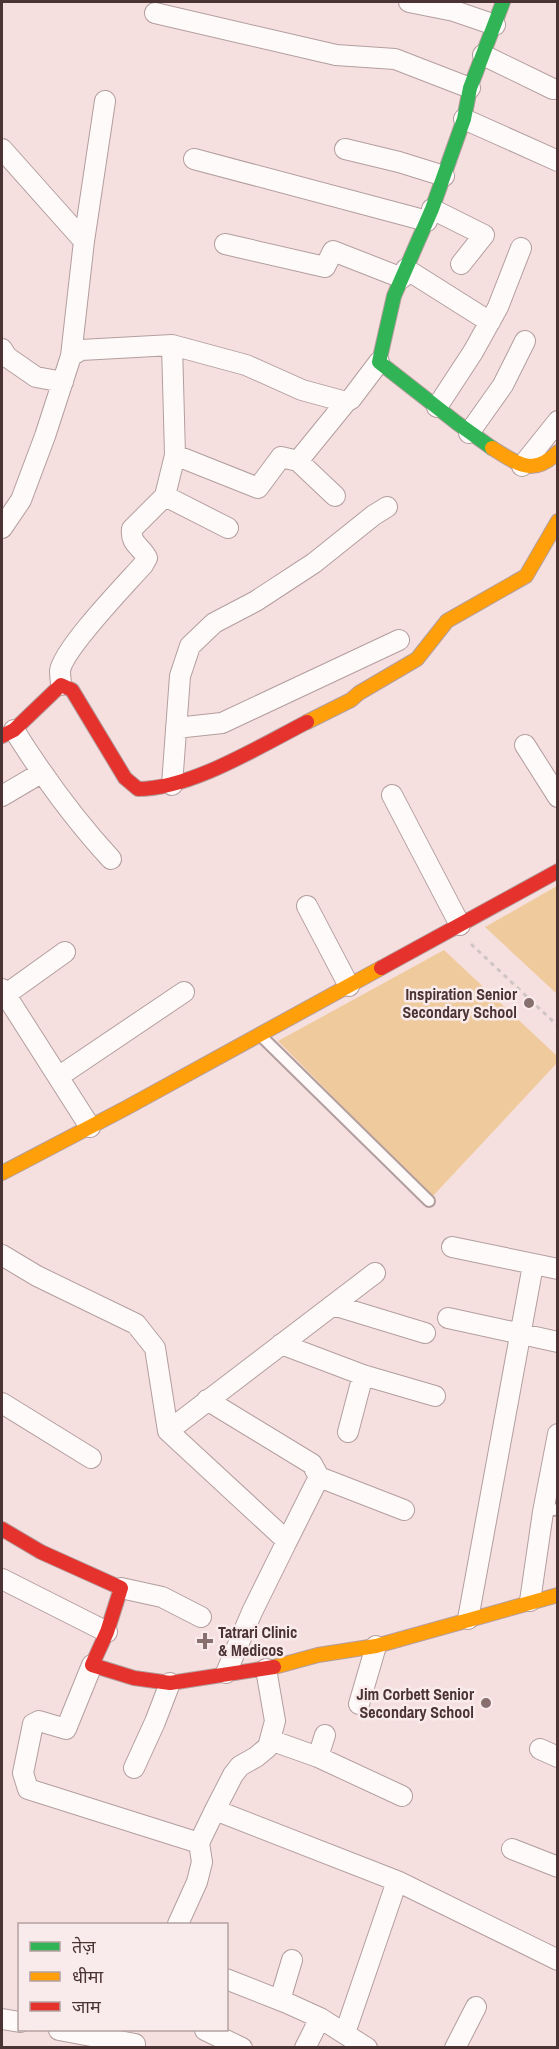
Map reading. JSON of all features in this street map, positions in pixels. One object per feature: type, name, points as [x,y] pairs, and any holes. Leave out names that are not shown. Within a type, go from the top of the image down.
[{"type":"street","points":[[409,2],[454,11],[495,25]]},
{"type":"street","points":[[298,461],[379,362],[394,296],[430,215],[464,119],[470,88],[503,2]]},
{"type":"street","points":[[156,13],[336,55],[395,58],[470,88]]},
{"type":"street","points":[[483,55],[553,89]]},
{"type":"street","points":[[4,518],[21,500],[71,356],[84,241],[105,101]]},
{"type":"street","points":[[464,119],[558,161]]},
{"type":"street","points":[[2,149],[84,241]]},
{"type":"street","points":[[345,149],[444,176]]},
{"type":"street","points":[[194,159],[430,215],[484,235],[462,264]]},
{"type":"street","points":[[225,244],[325,267],[333,251],[404,274],[490,322]]},
{"type":"street","points":[[437,407],[473,352],[498,307],[521,248]]},
{"type":"street","points":[[469,433],[503,386],[525,341]]},
{"type":"street","points":[[71,356],[81,350],[172,345],[246,365],[302,390],[346,402]]},
{"type":"street","points":[[61,686],[60,671],[64,660],[147,558],[131,536],[132,529],[165,496],[175,455],[172,345]]},
{"type":"street","points":[[2,349],[7,357],[36,377],[63,382]]},
{"type":"street","points":[[379,362],[469,433],[522,466],[536,467],[547,463],[558,452]]},
{"type":"street","points":[[522,466],[558,421]]},
{"type":"street","points":[[175,455],[258,488],[281,458],[298,461],[335,496]]},
{"type":"street","points":[[165,496],[228,528]]},
{"type":"street","points":[[172,785],[180,676],[190,646],[214,623],[256,601],[314,563],[387,507]]},
{"type":"street","points":[[61,686],[72,690],[124,778],[138,789],[172,785],[211,770],[351,700],[417,659],[447,621],[526,576],[558,521]]},
{"type":"street","points":[[176,728],[222,723],[399,640]]},
{"type":"street","points":[[61,686],[8,733],[84,829],[111,859]]},
{"type":"street","points":[[525,745],[558,797]]},
{"type":"street","points":[[2,796],[41,773]]},
{"type":"street","points":[[392,795],[457,926]]},
{"type":"street","points":[[2,1173],[260,1035],[558,871]]},
{"type":"street","points":[[307,906],[350,986]]},
{"type":"street","points":[[65,952],[3,992],[90,1127]]},
{"type":"street","points":[[58,1077],[184,992]]},
{"type":"street","points":[[452,1246],[558,1269]]},
{"type":"street","points":[[2,1255],[37,1276],[136,1324],[142,1330],[155,1348],[168,1431],[286,1541]]},
{"type":"street","points":[[468,1619],[533,1265]]},
{"type":"street","points":[[168,1431],[375,1273]]},
{"type":"street","points":[[333,1305],[425,1333]]},
{"type":"street","points":[[448,1318],[558,1342]]},
{"type":"street","points":[[281,1344],[363,1375],[435,1396]]},
{"type":"street","points":[[348,1432],[363,1375]]},
{"type":"street","points":[[207,1400],[312,1464],[319,1477],[404,1510]]},
{"type":"street","points":[[2,1403],[91,1458]]},
{"type":"street","points":[[530,1601],[550,1511],[558,1434]]},
{"type":"street","points":[[226,1673],[252,1612],[319,1477]]},
{"type":"street","points":[[2,1529],[41,1552],[121,1588],[162,1597],[201,1617]]},
{"type":"street","points":[[2,1580],[107,1632]]},
{"type":"street","points":[[121,1588],[107,1632],[66,1729],[39,1722],[33,1724],[23,1773],[28,1789],[199,1843]]},
{"type":"street","points":[[92,1665],[134,1678],[170,1683],[202,1679],[226,1673],[266,1669],[318,1655],[375,1646],[558,1595]]},
{"type":"street","points":[[359,1704],[375,1646]]},
{"type":"street","points":[[178,1923],[197,1882],[202,1862],[199,1843],[215,1810],[240,1766],[268,1747],[275,1721],[266,1669]]},
{"type":"street","points":[[134,1768],[170,1683]]},
{"type":"street","points":[[318,1757],[326,1735]]},
{"type":"street","points":[[270,1740],[318,1757],[402,1796]]},
{"type":"street","points":[[215,1810],[397,1881],[558,1960]]},
{"type":"street","points":[[512,1849],[558,1868]]},
{"type":"street","points":[[345,2033],[397,1881]]},
{"type":"street","points":[[280,2000],[292,1960]]},
{"type":"street","points":[[228,1980],[320,2018],[367,2048]]},
{"type":"street","points":[[455,2048],[476,2007]]},
{"type":"street","points":[[305,2048],[320,2018]]},
{"type":"street","points":[[2,2019],[18,2022]]},
{"type":"street","points":[[67,2031],[137,2040]]},
{"type":"street","points":[[208,2031],[242,2048]]},
{"type":"lane","points":[[260,1035],[429,1200]]},
{"type":"path","points":[[457,926],[558,1026]]},
{"type":"shaded area","points":[[557,886],[557,994],[485,927]]},
{"type":"shaded area","points":[[444,950],[557,1056],[557,1063],[432,1197],[278,1041]]},
{"type":"traffic: fast","points":[[492,448],[379,362],[394,296],[432,209],[464,119],[470,88],[503,2]]},
{"type":"traffic: slow","points":[[492,448],[518,463],[533,466],[549,460],[558,452]]},
{"type":"traffic: slow","points":[[307,722],[351,700],[417,659],[447,621],[526,576],[558,521]]},
{"type":"traffic: slow","points":[[2,1173],[126,1108],[381,968]]},
{"type":"traffic: slow","points":[[274,1667],[318,1655],[376,1646],[558,1595]]},
{"type":"traffic: jam","points":[[2,736],[14,730],[61,685],[72,690],[125,778],[138,789],[159,787],[202,774],[247,754],[307,722]]},
{"type":"traffic: jam","points":[[381,968],[558,871]]},
{"type":"traffic: jam","points":[[2,1529],[41,1552],[121,1588],[107,1632],[92,1665],[134,1678],[170,1683],[274,1667]]},
{"type":"place","name":"Inspiration Senior Secondary School","points":[[529,1003]]},
{"type":"place","name":"Tatrari Clinic & Medicos","points":[[205,1641]]},
{"type":"place","name":"Jim Corbett Senior Secondary School","points":[[486,1703]]}]
